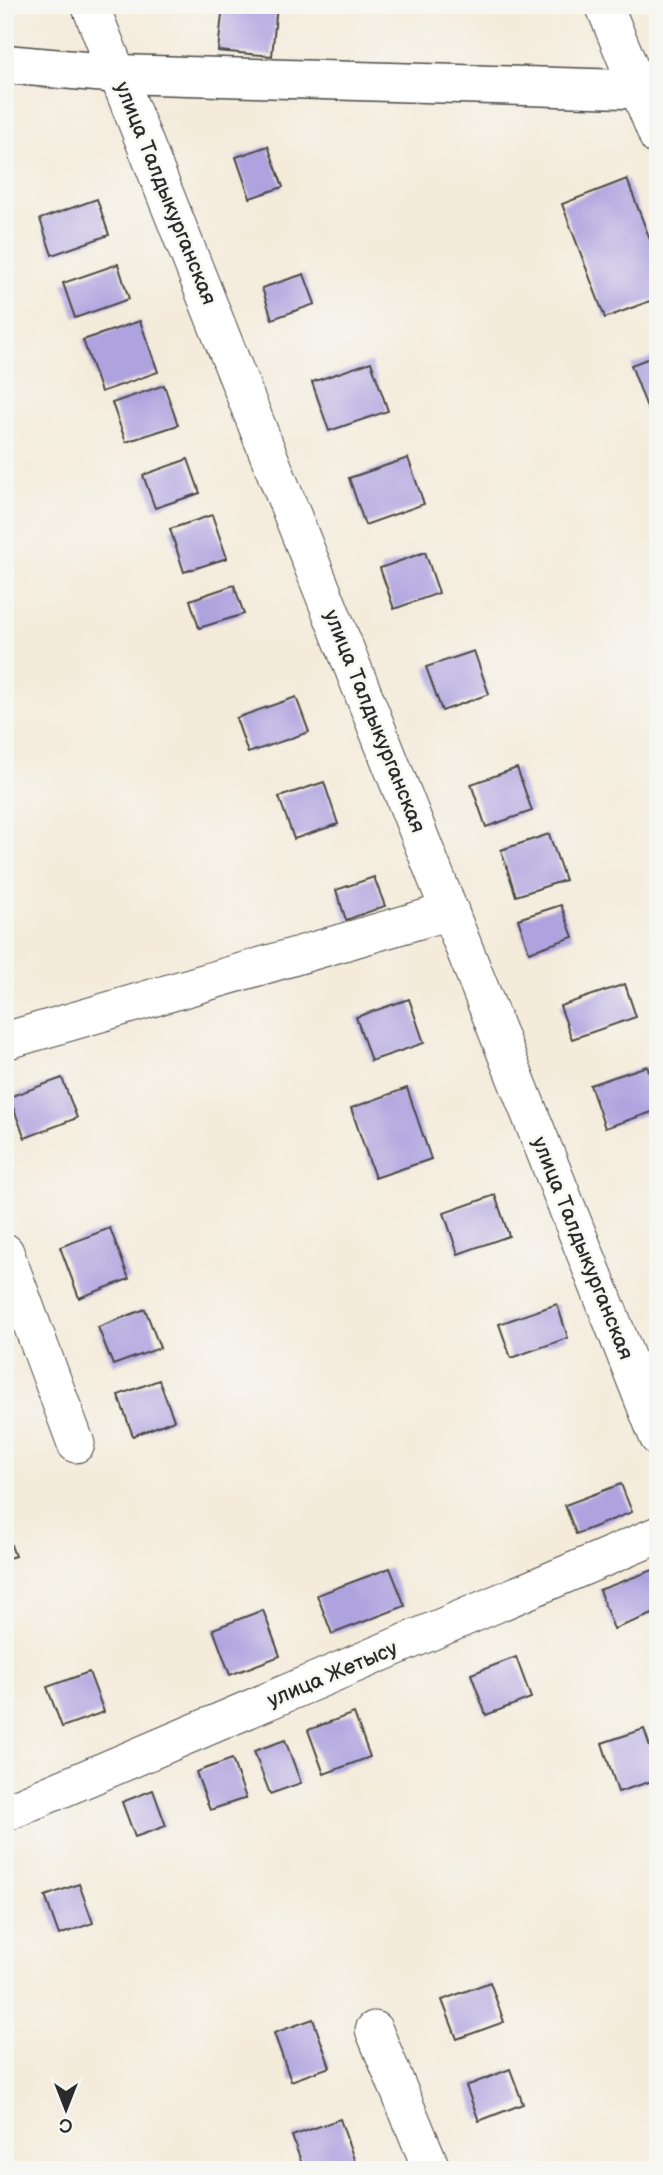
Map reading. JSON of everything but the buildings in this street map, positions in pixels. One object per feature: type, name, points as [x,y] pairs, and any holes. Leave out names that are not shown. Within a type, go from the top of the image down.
[{"type":"street","name":"улица Талдыкурганская","points":[[90,5],[658,1437]]},
{"type":"street","points":[[604,5],[648,89],[658,137]]},
{"type":"street","points":[[5,64],[119,74],[648,89]]},
{"type":"street","points":[[5,1041],[450,911]]},
{"type":"street","points":[[5,1252],[76,1444]]},
{"type":"street","name":"улица Жетысу","points":[[5,1813],[658,1535]]},
{"type":"street","points":[[374,2030],[432,2170]]}]
